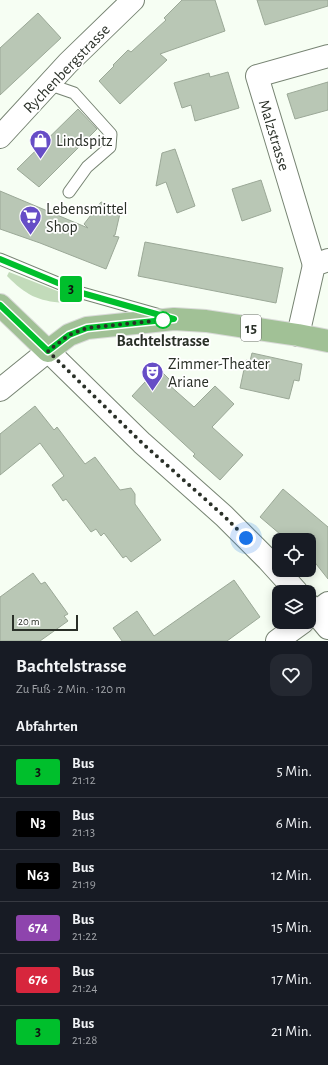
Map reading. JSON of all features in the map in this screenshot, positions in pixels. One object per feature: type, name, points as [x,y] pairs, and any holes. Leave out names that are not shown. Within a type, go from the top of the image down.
[{"type":"main road","points":[[0,305],[48,351]]},
{"type":"main road","name":"15","points":[[48,351],[69,335],[87,328],[174,319],[206,321],[328,341]]},
{"type":"street","name":"Rychenbergstrasse","points":[[0,137],[68,63],[133,0]]},
{"type":"street","name":"Malzstrasse","points":[[321,262],[258,76],[328,56]]},
{"type":"street","points":[[298,335],[321,262]]},
{"type":"street","points":[[0,390],[48,351],[142,443],[224,516],[291,585]]},
{"type":"street","points":[[277,641],[294,629]]},
{"type":"lane","points":[[48,84],[74,93],[111,134],[110,147],[87,167],[69,192]]},
{"type":"lane","points":[[0,260],[82,293],[174,319]]},
{"type":"green space","points":[[9,272],[65,294],[64,303],[46,301],[32,296],[20,288],[7,276]]},
{"type":"building","points":[[182,0],[215,0],[225,31],[160,54],[167,60],[120,104],[99,81],[128,50],[131,52],[166,20],[164,18]]},
{"type":"building","points":[[257,0],[328,0],[328,6],[265,25]]},
{"type":"building","points":[[38,13],[61,38],[0,95],[0,48]]},
{"type":"building","points":[[228,72],[239,108],[195,121],[191,105],[182,108],[174,83],[209,73],[210,77]]},
{"type":"building","points":[[328,82],[328,110],[295,119],[287,94]]},
{"type":"building","points":[[78,109],[97,129],[39,187],[17,169]]},
{"type":"building","points":[[175,149],[195,206],[177,213],[166,182],[156,186],[162,153]]},
{"type":"building","points":[[261,180],[271,211],[242,221],[232,189]]},
{"type":"building","points":[[0,191],[88,228],[84,224],[101,202],[121,209],[115,235],[113,236],[119,237],[106,269],[0,229]]},
{"type":"building","points":[[145,242],[283,268],[276,303],[138,276]]},
{"type":"building","points":[[252,353],[302,364],[299,381],[294,380],[289,399],[240,388],[246,360],[250,361]]},
{"type":"building","points":[[158,368],[171,381],[168,384],[194,407],[215,386],[234,404],[212,427],[243,455],[220,480],[193,456],[195,454],[132,396]]},
{"type":"building","points":[[35,406],[54,430],[57,427],[85,464],[95,457],[120,490],[131,488],[135,494],[135,504],[161,540],[131,562],[126,556],[123,558],[104,533],[101,536],[96,529],[91,532],[66,499],[63,501],[52,485],[64,476],[40,443],[0,475],[0,434]]},
{"type":"building","points":[[283,489],[328,527],[328,579],[316,564],[316,533],[279,533],[260,517]]},
{"type":"building","points":[[33,573],[41,584],[45,582],[68,614],[64,616],[68,621],[40,641],[0,641],[0,597]]},
{"type":"building","points":[[234,580],[260,617],[227,641],[122,641],[113,628],[137,611],[154,636]]},
{"type":"bus line","name":"3","points":[[0,259],[82,293],[174,319],[87,328],[69,335],[48,351],[0,305]]},
{"type":"place","name":"Lindspitz","points":[[41,160]]},
{"type":"place","name":"Lebensmittel Shop","points":[[30,236]]},
{"type":"place","name":"Bachtelstrasse","points":[[163,320]]},
{"type":"place","name":"Zimmer-Theater Ariane","points":[[153,392]]},
{"type":"route","points":[[163,320],[87,328],[69,335],[48,351],[142,443],[224,516],[246,538]]}]
